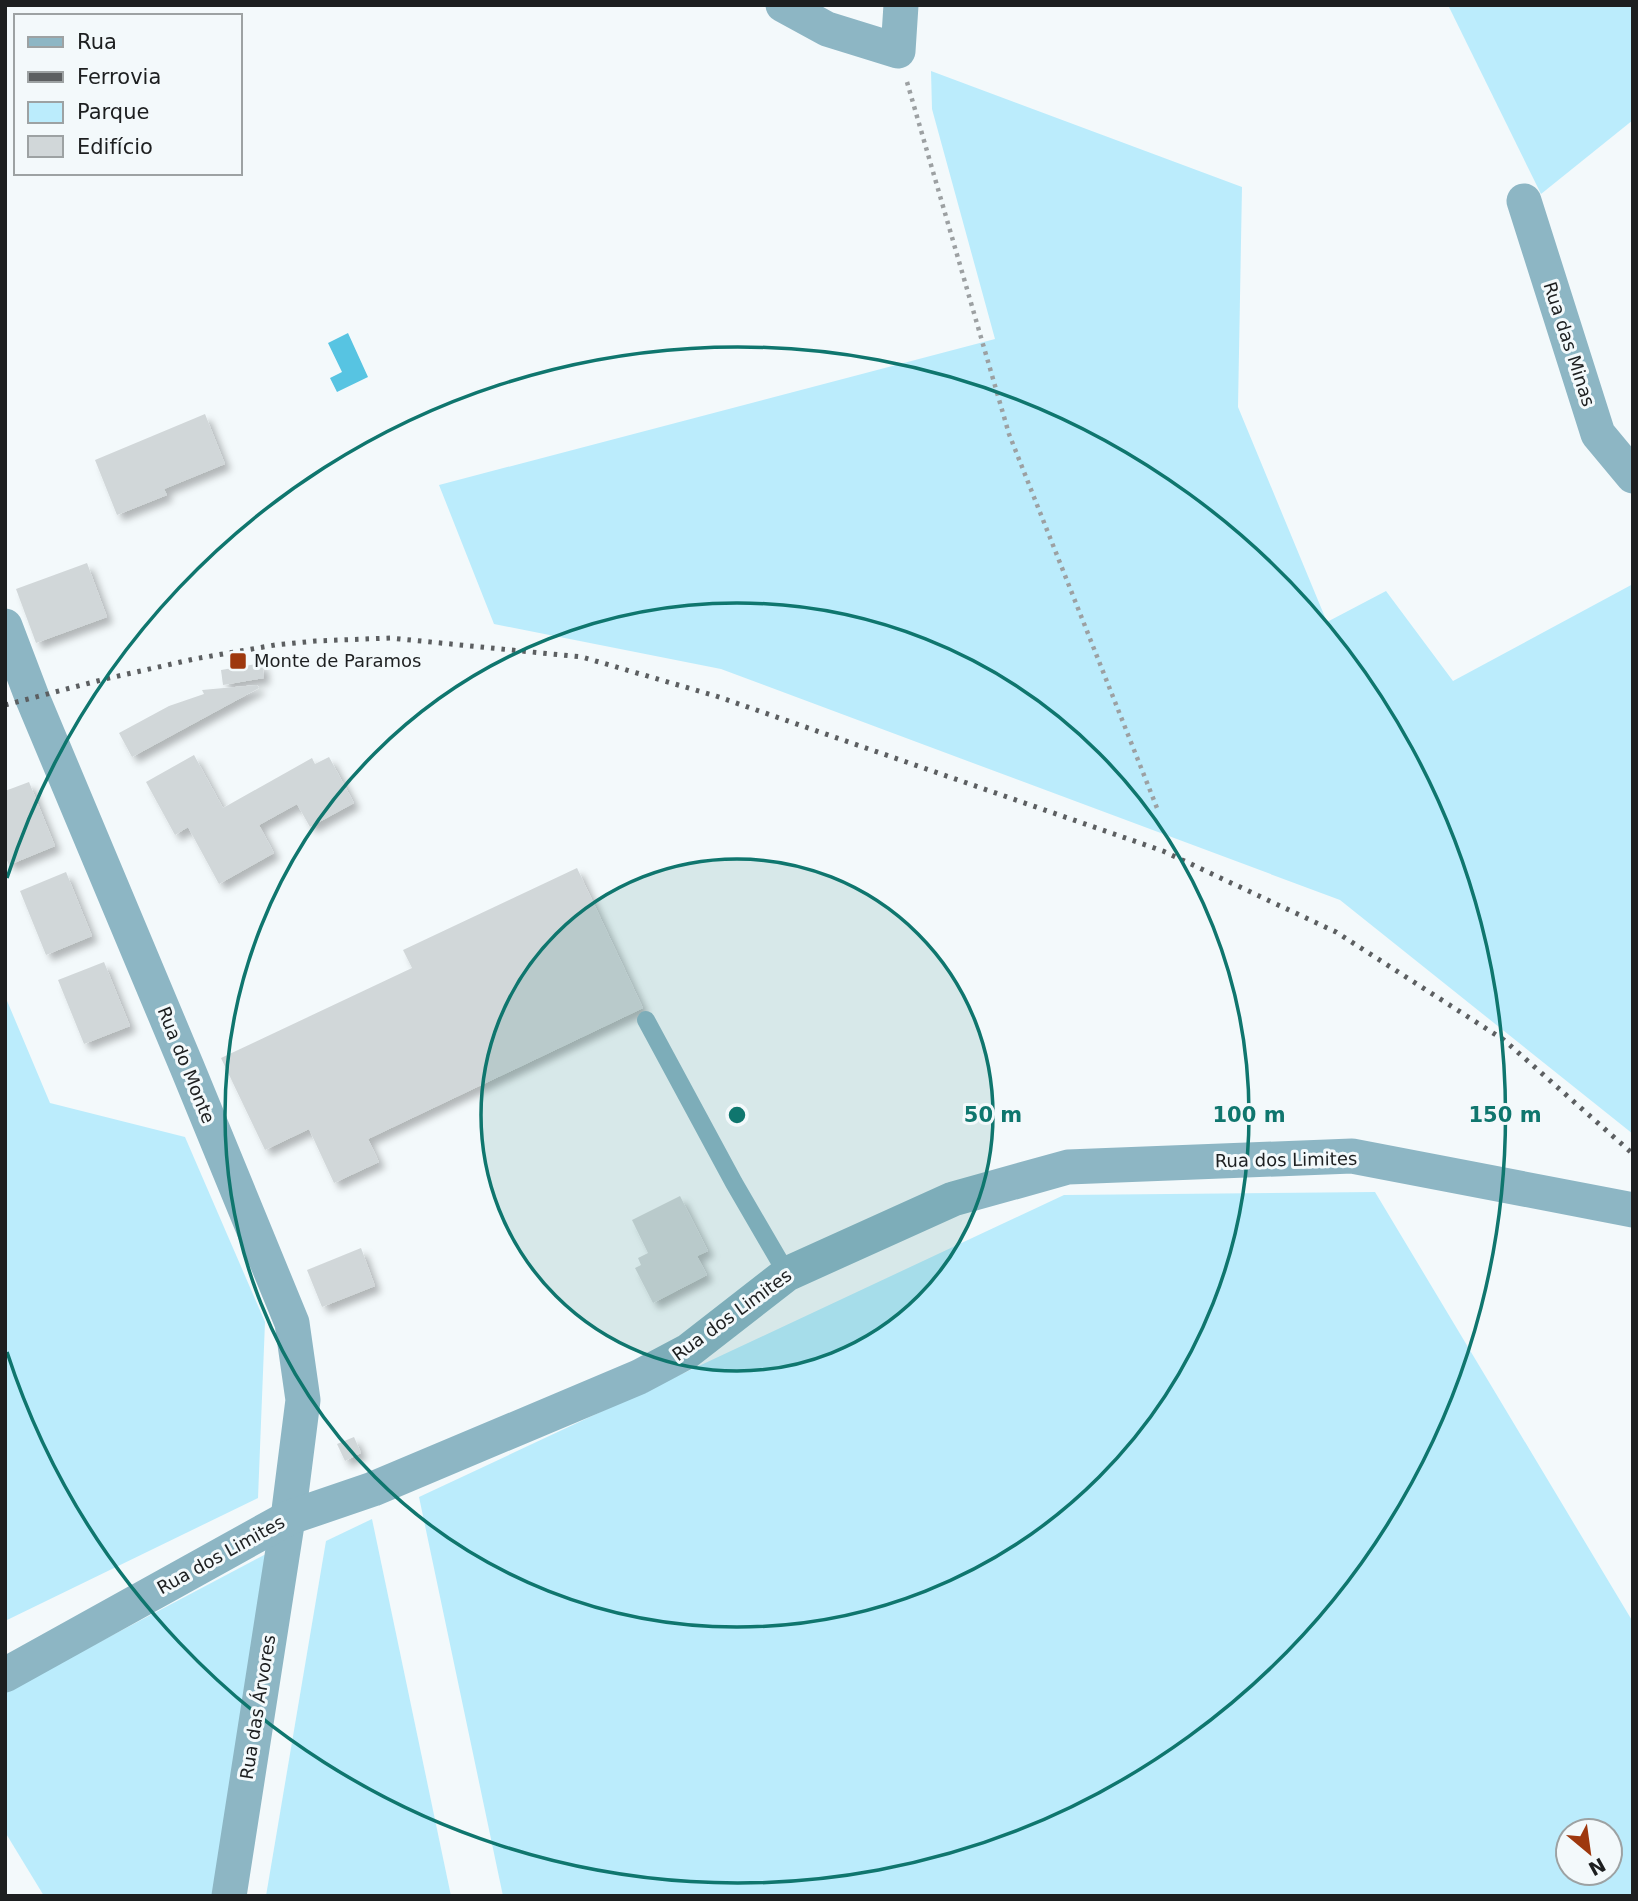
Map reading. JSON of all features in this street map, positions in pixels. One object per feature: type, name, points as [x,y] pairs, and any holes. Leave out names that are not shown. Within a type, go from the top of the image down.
[{"type":"street","points":[[783,5],[827,29],[898,51],[901,5]]},
{"type":"street","name":"Rua das Minas","points":[[1524,201],[1598,434],[1633,476]]},
{"type":"street","name":"Rua do Monte","points":[[5,626],[292,1323],[303,1400],[288,1518]]},
{"type":"street","name":"Rua dos Limites","points":[[5,1675],[288,1518],[373,1489],[639,1377],[688,1351],[787,1273],[953,1199],[1068,1167],[1352,1156],[1633,1210]]},
{"type":"street","name":"Rua das Árvores","points":[[229,1896],[288,1518]]},
{"type":"lane","points":[[646,1020],[734,1183],[787,1273]]},
{"type":"path","points":[[898,51],[1009,434],[1157,808]]},
{"type":"green space","points":[[1448,5],[1633,5],[1633,120],[1541,194]]},
{"type":"green space","points":[[931,71],[1242,187],[1238,407],[1327,622],[1386,591],[1453,681],[1633,584],[1633,1134],[1340,900],[721,669],[494,624],[439,485],[995,339],[932,109]]},
{"type":"green space","points":[[5,996],[50,1103],[185,1137],[265,1322],[258,1498],[5,1621]]},
{"type":"green space","points":[[1375,1192],[1633,1622],[1633,1896],[503,1896],[419,1497],[1064,1195]]},
{"type":"green space","points":[[372,1519],[451,1896],[266,1896],[326,1541]]},
{"type":"green space","points":[[266,1554],[214,1896],[44,1896],[5,1832],[5,1692]]},
{"type":"water","points":[[348,333],[368,377],[337,392],[330,378],[342,372],[328,343]]},
{"type":"building","points":[[205,414],[225,464],[164,489],[167,495],[117,515],[95,460]]},
{"type":"building","points":[[87,563],[107,617],[36,643],[16,589]]},
{"type":"building","points":[[262,663],[264,678],[223,685],[221,670]]},
{"type":"building","points":[[257,685],[259,688],[132,757],[119,733],[169,706],[204,694],[202,690]]},
{"type":"building","points":[[194,755],[223,808],[312,758],[315,764],[329,757],[354,803],[310,827],[297,804],[259,825],[274,853],[219,884],[188,827],[175,835],[146,782]]},
{"type":"building","points":[[29,782],[55,846],[9,865],[5,856],[5,791]]},
{"type":"building","points":[[577,868],[643,1008],[368,1139],[379,1162],[334,1183],[309,1129],[265,1150],[221,1058],[412,968],[403,950]]},
{"type":"building","points":[[66,872],[92,936],[46,955],[20,891]]},
{"type":"building","points":[[104,962],[130,1026],[84,1044],[58,980]]},
{"type":"building","points":[[680,1196],[708,1251],[697,1256],[707,1275],[653,1303],[635,1268],[641,1265],[638,1258],[648,1253],[632,1220]]},
{"type":"building","points":[[361,1248],[375,1286],[322,1307],[307,1270]]},
{"type":"building","points":[[354,1437],[361,1453],[345,1461],[337,1444]]},
{"type":"railway","points":[[5,705],[194,659],[315,641],[390,638],[582,657],[716,696],[1163,851],[1336,932],[1504,1040],[1633,1154]]},
{"type":"place","name":"Monte de Paramos","points":[[238,661]]}]
